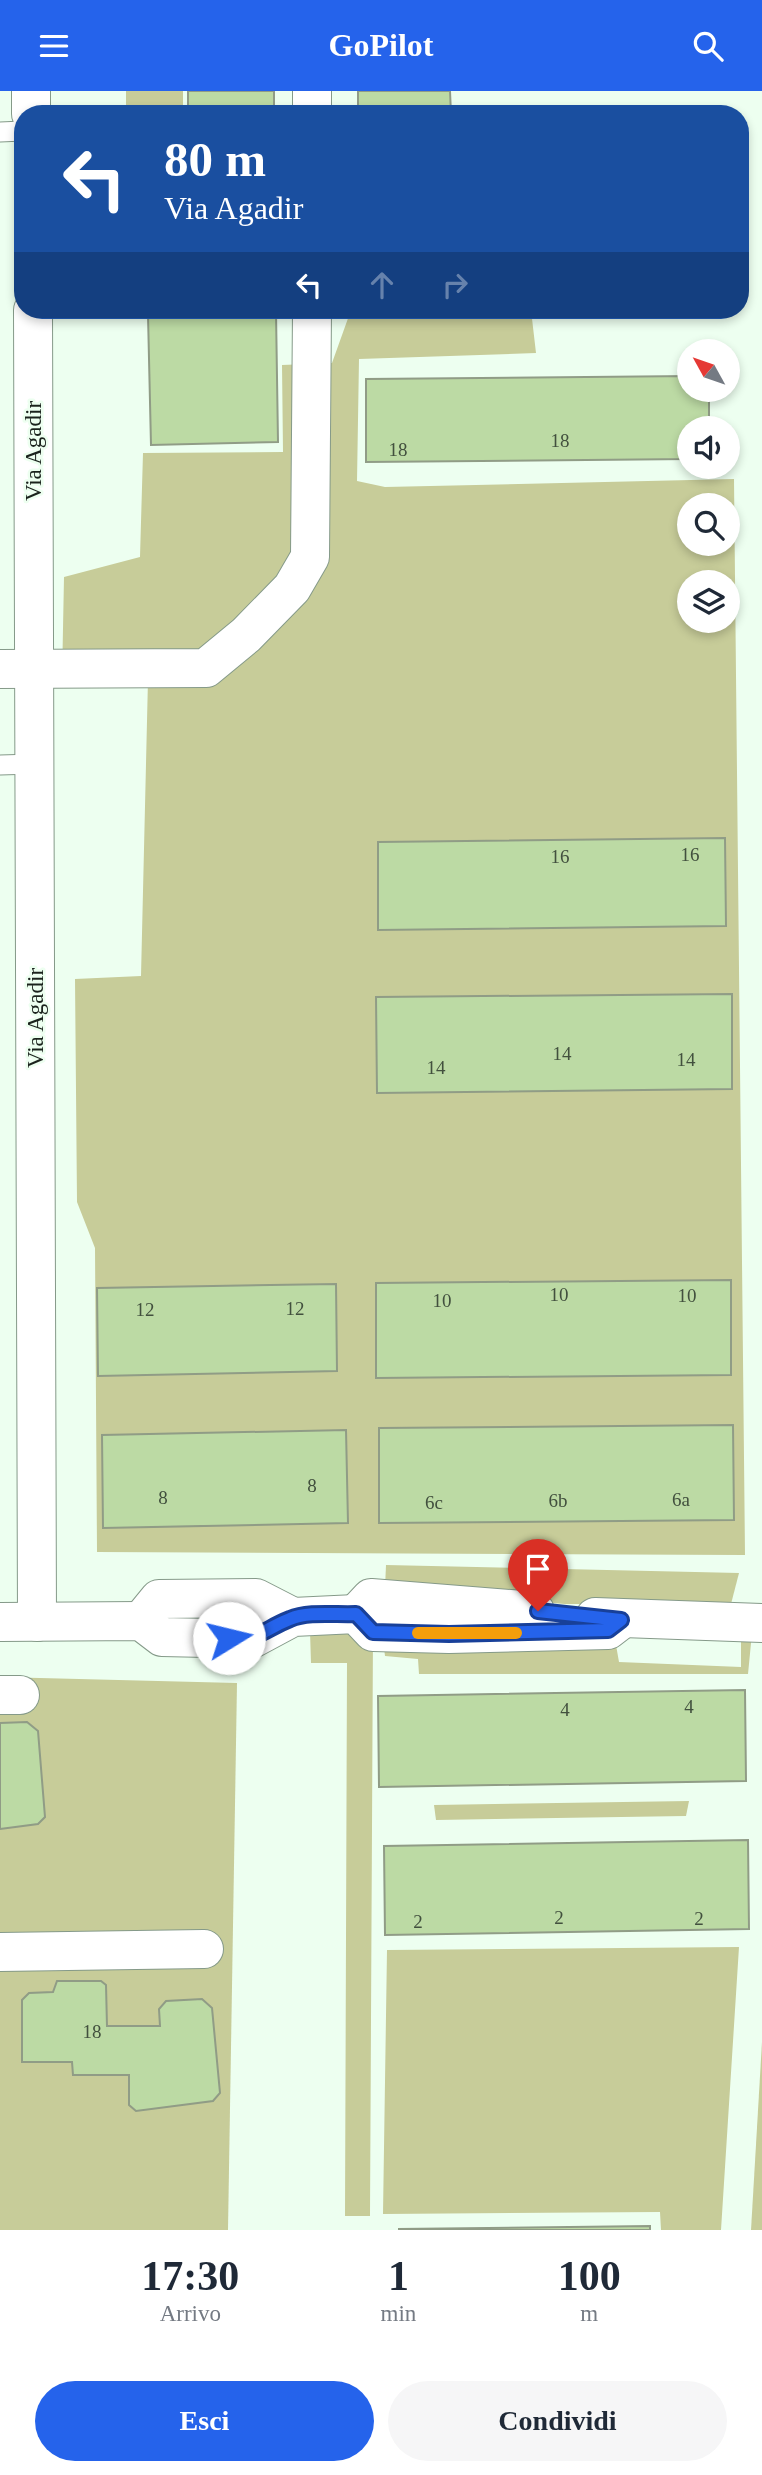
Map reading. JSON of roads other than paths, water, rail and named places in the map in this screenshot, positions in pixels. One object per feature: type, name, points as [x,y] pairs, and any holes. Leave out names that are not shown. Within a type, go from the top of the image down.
[{"type":"street","name":"Via Agadir","points":[[33,319],[17,669],[18,1622],[141,1621],[159,1599],[256,1598],[293,1617],[356,1614],[371,1598],[621,1620],[762,1623]]},
{"type":"street","points":[[17,669],[206,668],[246,635],[292,588],[310,557],[312,319]]},
{"type":"street","points":[[0,1952],[204,1949]]}]
